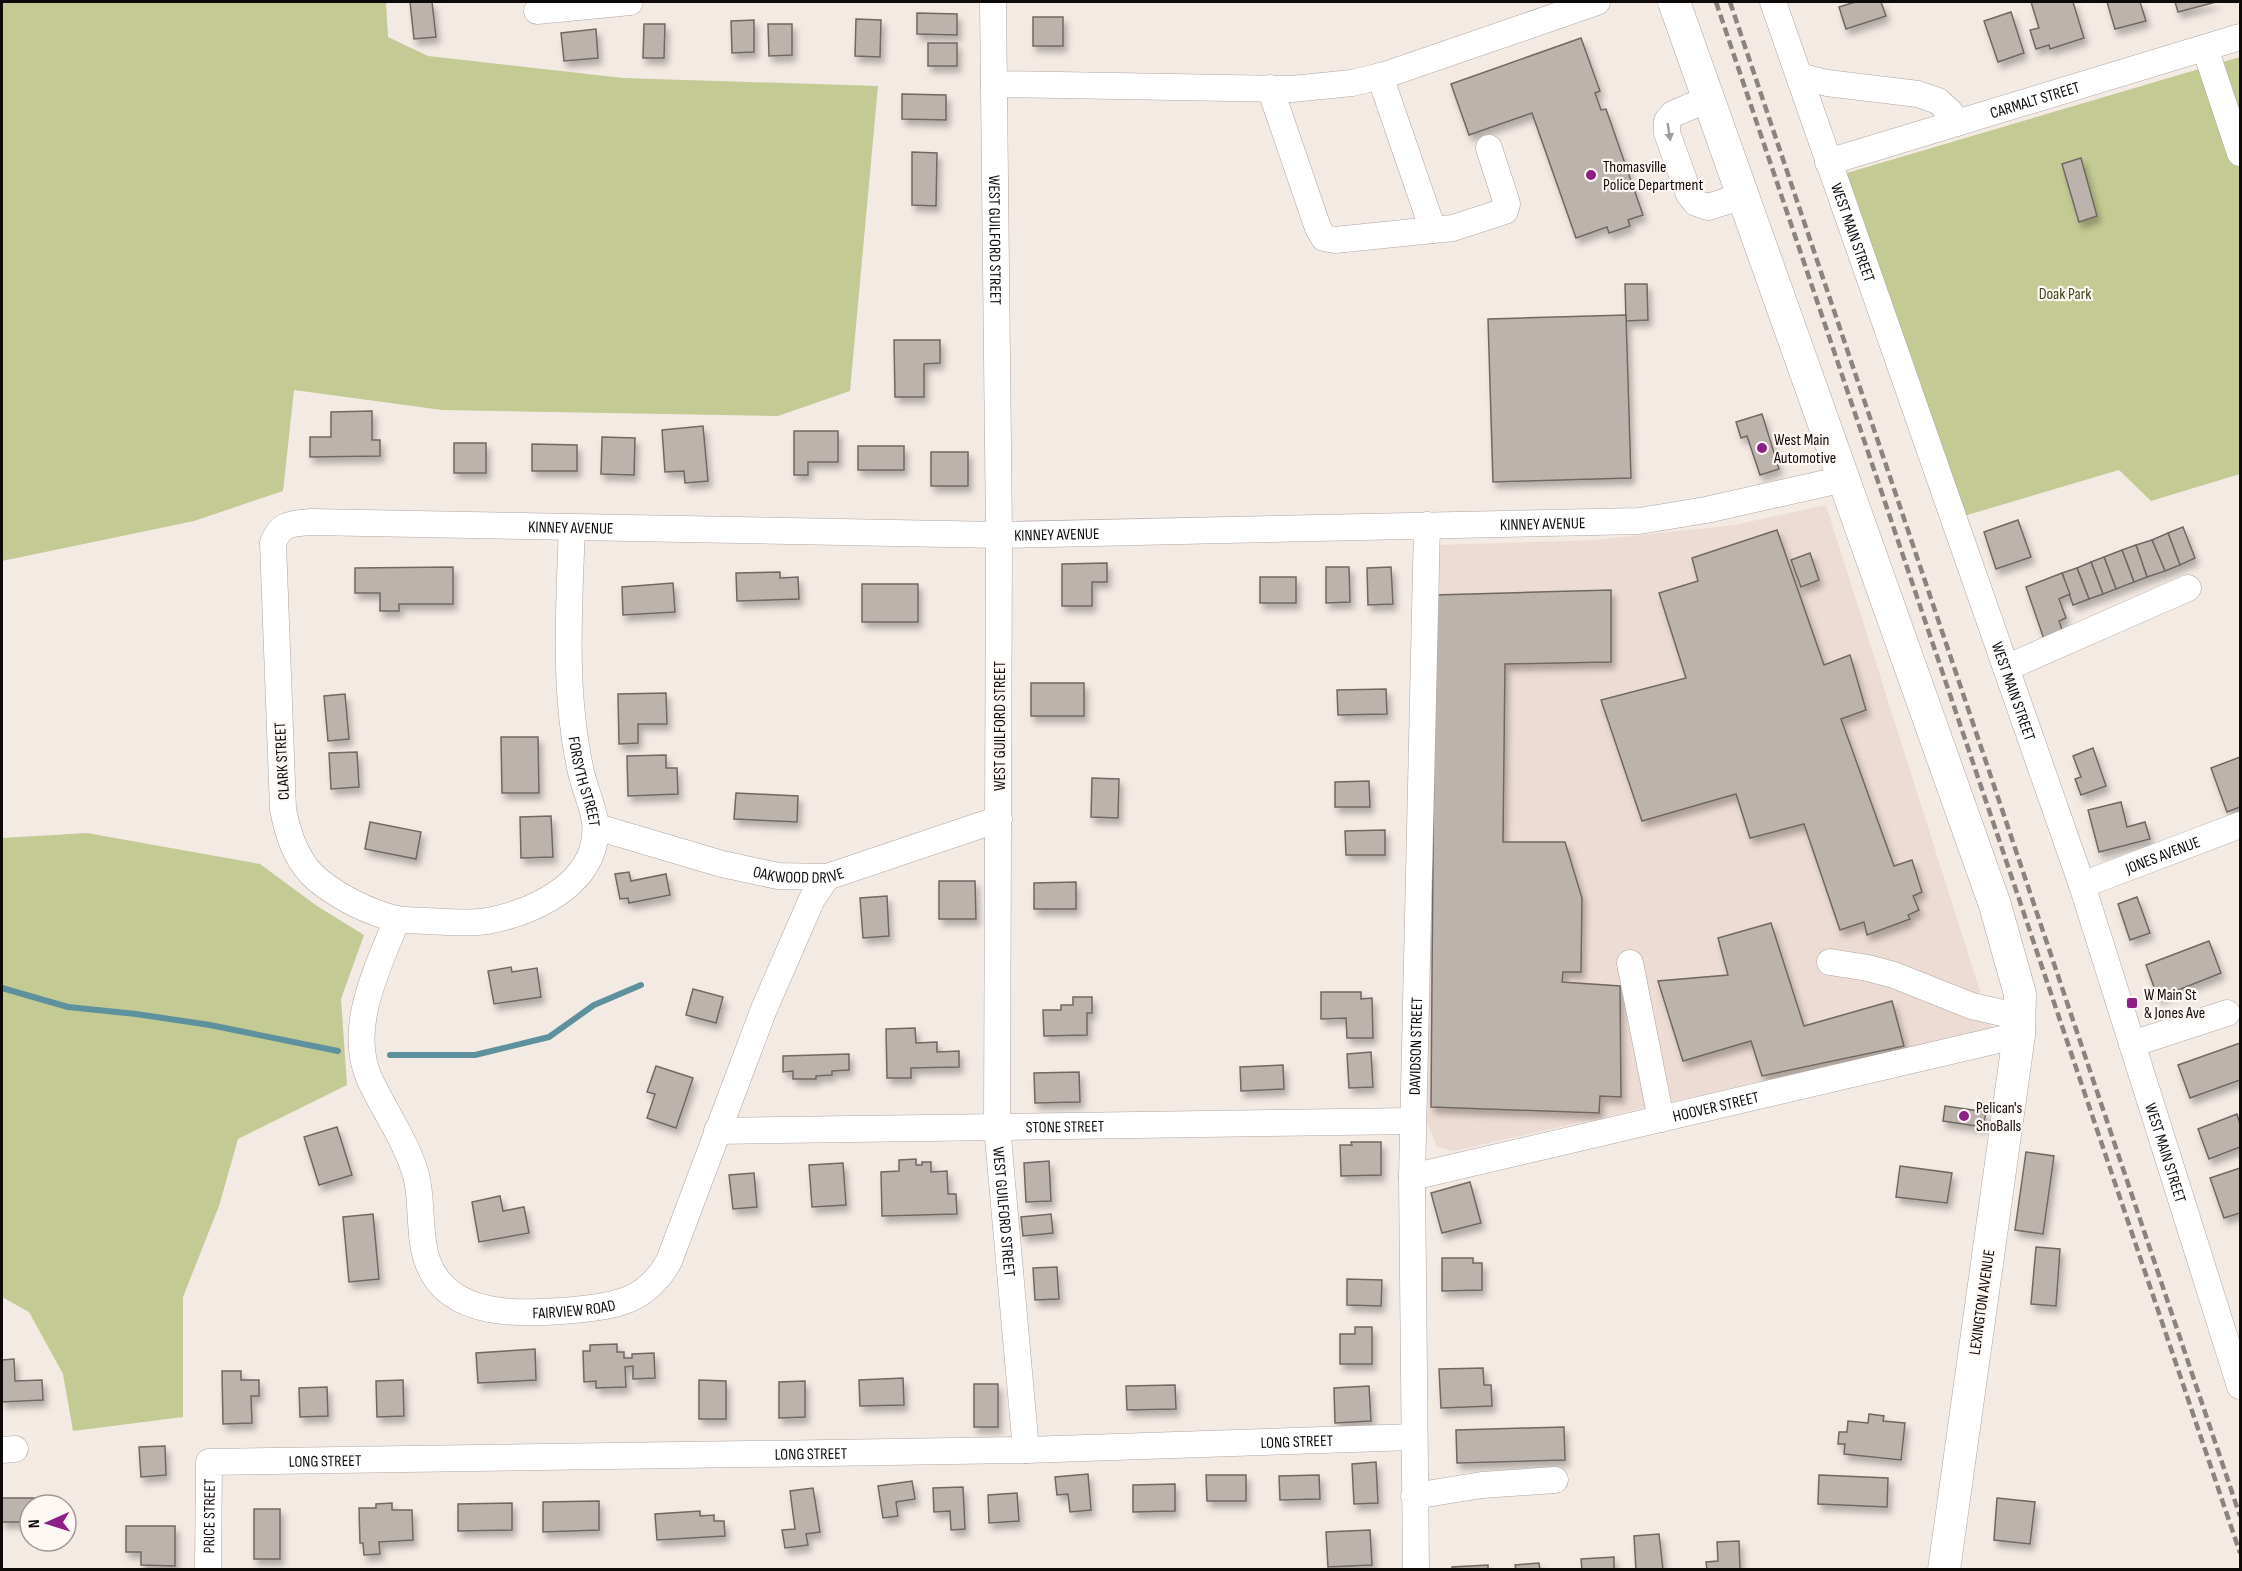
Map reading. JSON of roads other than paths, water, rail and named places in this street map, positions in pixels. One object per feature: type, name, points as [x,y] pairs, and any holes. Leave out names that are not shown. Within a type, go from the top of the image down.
[{"type":"main road","points":[[1674,2],[1995,905],[2020,994],[2020,1026]]},
{"type":"main road","name":"LEXINGTON AVENUE","points":[[1944,1569],[2020,1026]]},
{"type":"street","points":[[538,15],[630,2]]},
{"type":"street","name":"WEST GUILFORD STREET","points":[[993,2],[999,535],[997,1126],[1026,1450]]},
{"type":"street","points":[[994,84],[1292,88],[1352,83],[1380,76],[1597,2]]},
{"type":"street","name":"WEST MAIN STREET","points":[[1773,2],[2082,885],[2133,1044],[2235,1329],[2241,1386]]},
{"type":"street","name":"CARMALT STREET","points":[[1828,162],[2241,37]]},
{"type":"street","points":[[2205,48],[2241,153]]},
{"type":"street","points":[[1380,76],[1433,230]]},
{"type":"street","points":[[1799,76],[1827,83],[1918,94],[1938,101],[1950,112],[1957,123]]},
{"type":"street","points":[[1270,88],[1318,228],[1324,237],[1335,240],[1454,228],[1505,211],[1507,204],[1489,148]]},
{"type":"street","points":[[1708,99],[1673,114],[1667,121],[1667,133],[1689,194],[1696,203],[1708,207],[1743,195]]},
{"type":"street","name":"KINNEY AVENUE","points":[[273,543],[277,531],[288,524],[311,522],[999,535],[1639,521],[1706,510],[1844,479]]},
{"type":"street","name":"DAVIDSON STREET","points":[[1416,1569],[1412,1178],[1427,525]]},
{"type":"street","name":"FORSYTH STREET","points":[[397,919],[486,921],[521,912],[546,901],[576,879],[591,853],[597,827],[578,759],[568,650],[572,527]]},
{"type":"street","name":"CLARK STREET","points":[[273,543],[282,798],[287,832],[296,853],[317,880],[349,901],[397,919]]},
{"type":"street","points":[[2006,668],[2188,588]]},
{"type":"street","name":"OAKWOOD DRIVE","points":[[597,827],[722,864],[778,876],[827,877],[999,819]]},
{"type":"street","name":"JONES AVENUE","points":[[2082,885],[2241,825]]},
{"type":"street","name":"FAIRVIEW ROAD","points":[[397,919],[373,981],[360,1028],[369,1078],[406,1150],[416,1176],[422,1240],[427,1261],[436,1279],[458,1299],[474,1306],[524,1311],[604,1307],[637,1296],[660,1277],[669,1261],[777,979],[812,899],[827,877]]},
{"type":"street","points":[[1830,962],[1894,975],[2020,1026]]},
{"type":"street","points":[[1630,963],[1661,1119]]},
{"type":"street","points":[[2133,1044],[2227,1013]]},
{"type":"street","name":"HOOVER STREET","points":[[1412,1178],[1661,1119],[2020,1026]]},
{"type":"street","name":"STONE STREET","points":[[717,1131],[1413,1121]]},
{"type":"street","name":"LONG STREET","points":[[209,1462],[1026,1450],[1413,1437]]},
{"type":"street","name":"PRICE STREET","points":[[208,1569],[209,1462]]},
{"type":"street","points":[[1414,1496],[1482,1485],[1555,1480]]},
{"type":"waterway","points":[[390,1055],[475,1055],[549,1037],[594,1005],[641,985]]},
{"type":"waterway","points":[[2,988],[68,1007],[210,1025],[338,1051]]},
{"type":"railway","points":[[1716,2],[2240,1553]]},
{"type":"railway","points":[[1730,2],[2240,1516]]},
{"type":"place","name":"Thomasville Police Department","points":[[1591,175]]},
{"type":"place","name":"West Main Automotive","points":[[1762,448]]},
{"type":"place","name":"W Main St & Jones Ave","points":[[2132,1003]]},
{"type":"place","name":"Pelican's SnoBalls","points":[[1964,1116]]},
{"type":"park label","name":"Doak Park","points":[[2065,293]]}]
